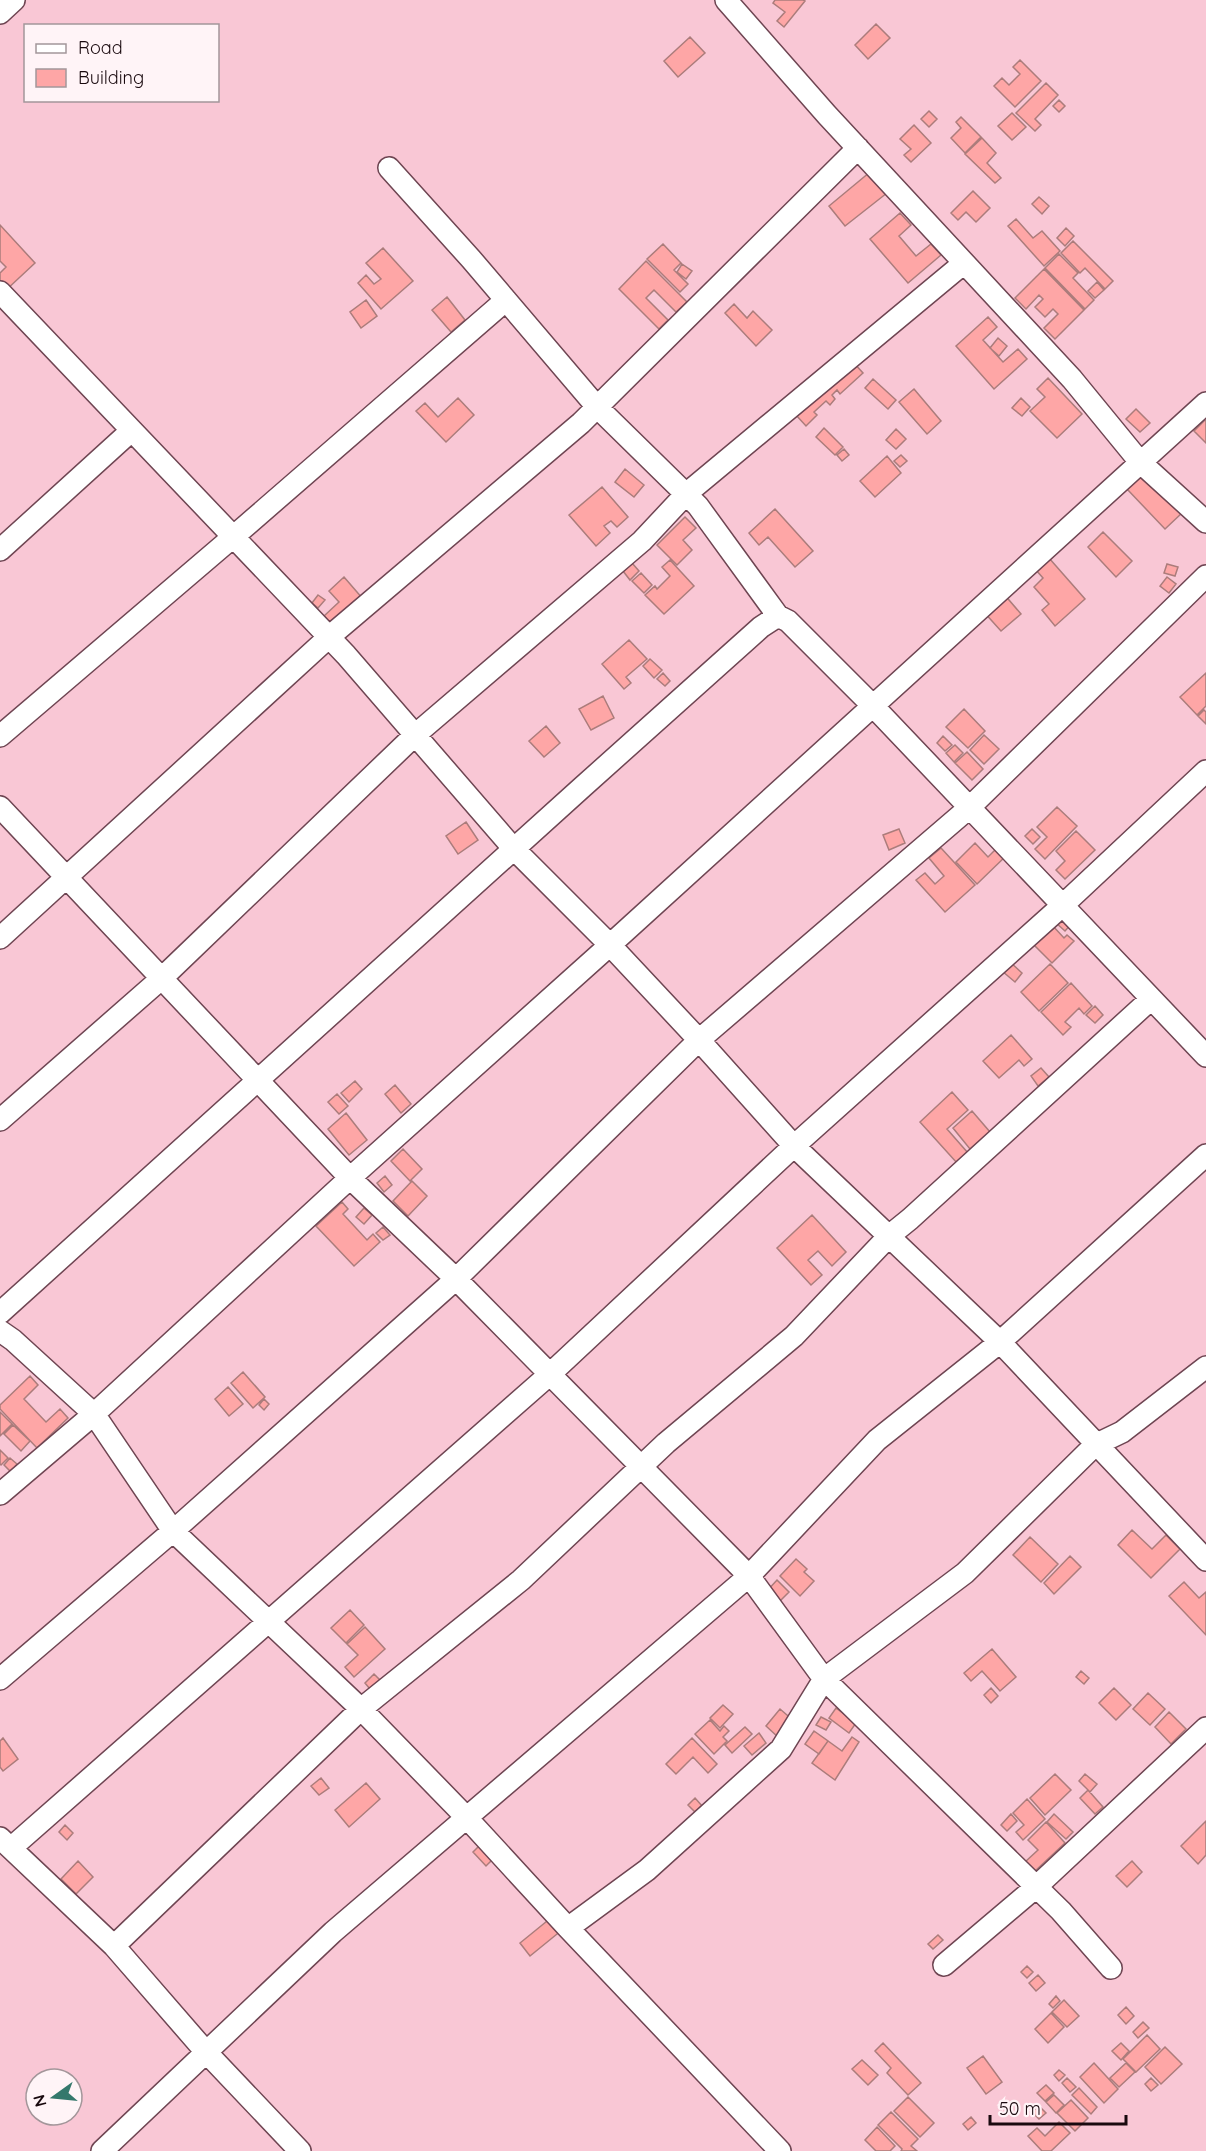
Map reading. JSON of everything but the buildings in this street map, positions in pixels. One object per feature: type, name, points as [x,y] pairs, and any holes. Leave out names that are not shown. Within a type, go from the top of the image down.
[{"type":"street","points":[[0,13],[14,0]]},
{"type":"street","points":[[726,0],[858,148],[1072,379],[1140,462],[1206,522]]},
{"type":"street","points":[[0,938],[329,637],[581,423],[858,148]]},
{"type":"street","points":[[389,168],[597,407],[698,506],[778,616],[788,621],[873,705],[1206,1056]]},
{"type":"street","points":[[0,1120],[162,978],[415,735],[642,541],[686,494],[964,263]]},
{"type":"street","points":[[0,292],[329,637],[513,848],[610,945],[795,1146],[1000,1342],[1095,1445],[1205,1558]]},
{"type":"street","points":[[0,736],[506,300]]},
{"type":"street","points":[[0,1494],[94,1414],[350,1178],[1206,403]]},
{"type":"street","points":[[0,550],[132,431]]},
{"type":"street","points":[[0,1679],[173,1531],[456,1279],[699,1040],[969,808],[1206,576]]},
{"type":"street","points":[[0,1312],[260,1080],[513,848],[761,627],[778,616]]},
{"type":"street","points":[[300,2151],[206,2052],[114,1946],[5,1843],[269,1621],[549,1375],[795,1146],[1063,905],[1206,771]]},
{"type":"street","points":[[0,807],[350,1178],[456,1279],[748,1576],[824,1679],[1061,1911],[1111,1968]]},
{"type":"street","points":[[114,1946],[361,1709],[521,1580],[666,1443],[794,1336],[889,1236],[1151,999]]},
{"type":"street","points":[[102,2151],[333,1932],[748,1576],[877,1440],[1000,1342],[1206,1155]]},
{"type":"street","points":[[0,1331],[13,1340],[94,1414],[173,1531],[361,1709],[466,1817],[780,2151]]},
{"type":"street","points":[[568,1928],[647,1870],[781,1749],[824,1679],[965,1573],[1095,1445],[1122,1432],[1206,1367]]},
{"type":"street","points":[[944,1965],[1036,1887],[1206,1728]]}]
